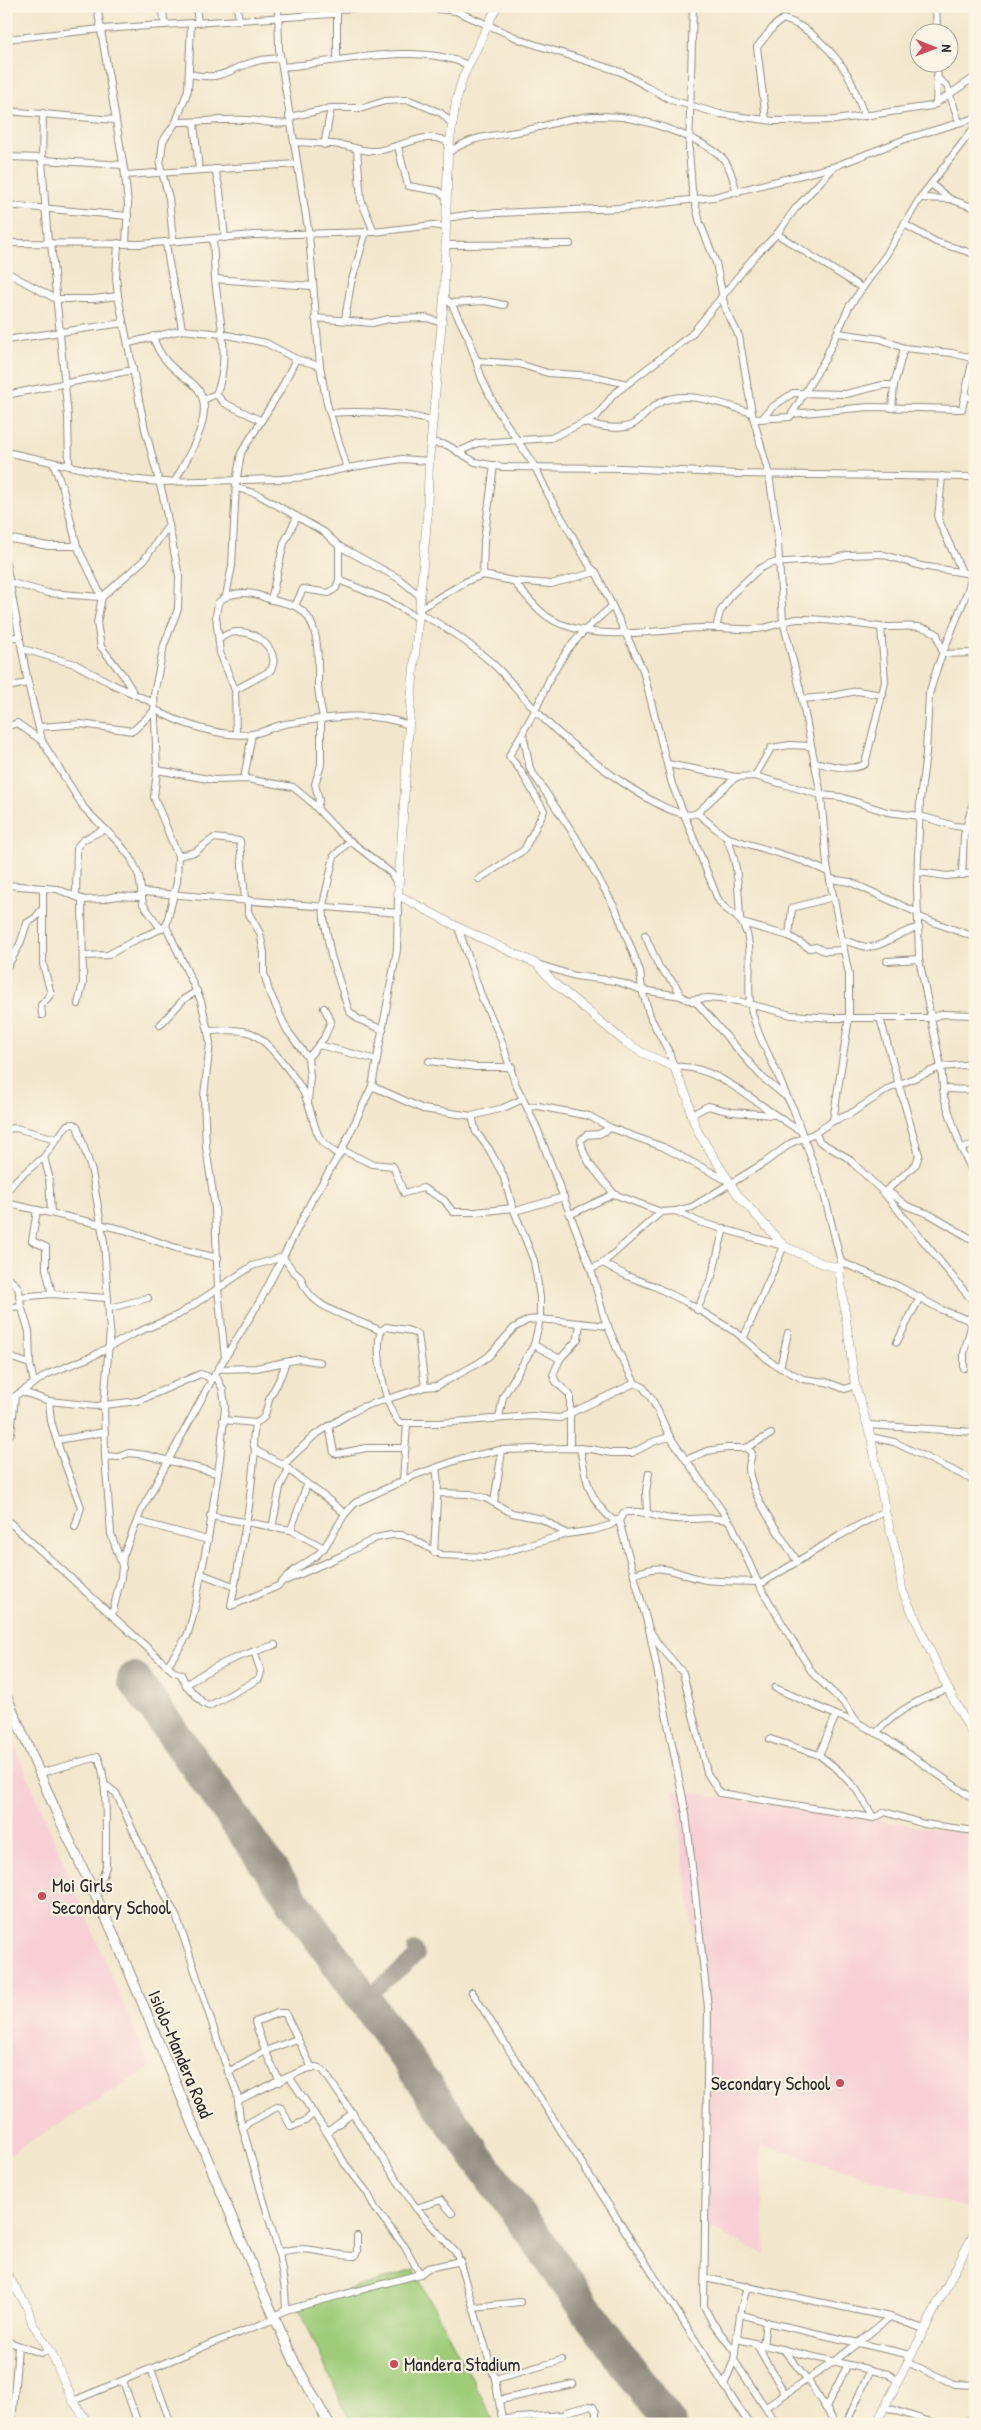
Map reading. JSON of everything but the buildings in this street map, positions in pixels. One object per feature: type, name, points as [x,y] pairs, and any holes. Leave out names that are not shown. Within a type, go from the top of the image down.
[{"type":"highway","name":"Isiolo-Mandera Road","points":[[6,1695],[9,1711],[40,1773],[113,1933],[275,2320],[295,2363],[330,2424]]},
{"type":"main road","points":[[497,6],[468,64],[458,90],[449,143],[446,196],[448,300],[442,323],[430,447],[427,518],[419,595],[398,895],[458,927],[537,964],[554,983],[625,1042],[641,1052],[674,1066],[688,1099],[691,1115],[698,1132],[732,1183],[737,1194],[784,1246],[816,1261],[840,1265],[855,1385],[871,1437],[885,1511],[898,1560],[902,1590],[948,1689],[975,1739]]},
{"type":"main road","points":[[876,2424],[975,2231]]},
{"type":"main road","points":[[6,2273],[27,2306],[32,2323],[50,2350],[73,2401],[88,2424]]},
{"type":"street","points":[[97,6],[125,175],[128,216],[126,243]]},
{"type":"street","points":[[162,6],[165,25]]},
{"type":"street","points":[[182,330],[178,302],[170,275],[169,198],[161,172],[163,141],[176,122],[186,96],[190,74],[196,6]]},
{"type":"street","points":[[237,6],[239,20]]},
{"type":"street","points":[[278,6],[280,58],[309,235],[320,366],[330,413],[347,468]]},
{"type":"street","points":[[6,39],[102,29],[278,17],[366,6],[448,8],[524,41],[621,72],[671,100],[720,114],[766,120],[812,122],[865,116],[936,104],[975,77]]},
{"type":"street","points":[[693,6],[690,139],[694,201],[700,223],[716,263],[722,298],[739,336],[754,416],[769,475],[779,562],[783,621],[802,699],[821,795],[829,875],[850,984],[849,1017],[833,1121]]},
{"type":"street","points":[[936,6],[937,22]]},
{"type":"street","points":[[335,10],[337,60]]},
{"type":"street","points":[[766,120],[757,47],[774,26],[783,19],[806,28],[826,47],[848,76],[865,116]]},
{"type":"street","points":[[282,67],[374,55],[440,56],[468,64]]},
{"type":"street","points":[[190,74],[202,77],[224,75],[256,61],[280,58]]},
{"type":"street","points":[[936,104],[937,72]]},
{"type":"street","points":[[584,423],[618,427],[631,425],[660,402],[677,398],[721,404],[762,419],[788,418],[804,394],[838,333],[849,307],[920,198],[974,129],[962,121],[947,86],[937,78]]},
{"type":"street","points":[[176,122],[194,123],[241,120],[276,125],[331,108],[363,108],[385,101],[409,100],[441,113],[452,124]]},
{"type":"street","points":[[324,145],[331,108]]},
{"type":"street","points":[[6,111],[116,120]]},
{"type":"street","points":[[43,113],[42,159],[45,208],[60,333],[69,466]]},
{"type":"street","points":[[448,154],[463,142],[476,138],[594,116],[628,118],[690,139],[710,148],[726,162],[737,193]]},
{"type":"street","points":[[6,243],[170,242],[370,232],[433,225],[473,214],[580,211],[694,201],[737,193],[833,167],[908,138],[975,118]]},
{"type":"street","points":[[194,123],[199,170]]},
{"type":"street","points":[[294,142],[342,145],[357,150],[376,151],[398,147],[405,142],[431,138],[441,137],[449,143]]},
{"type":"street","points":[[398,147],[408,186],[438,191],[446,196]]},
{"type":"street","points":[[345,319],[351,283],[370,232],[361,200],[357,150]]},
{"type":"street","points":[[6,157],[123,165]]},
{"type":"street","points":[[125,175],[297,164]]},
{"type":"street","points":[[458,452],[478,443],[551,438],[597,416],[614,394],[683,342],[722,298],[753,258],[777,234],[795,209],[833,167]]},
{"type":"street","points":[[215,169],[220,192],[225,238]]},
{"type":"street","points":[[931,184],[950,198],[975,208]]},
{"type":"street","points":[[920,198],[950,198]]},
{"type":"street","points":[[6,205],[128,216]]},
{"type":"street","points":[[904,224],[936,242],[975,254]]},
{"type":"street","points":[[777,234],[862,288]]},
{"type":"street","points":[[203,400],[216,394],[222,374],[222,334],[215,279],[213,239]]},
{"type":"street","points":[[118,243],[116,278],[118,296],[145,429],[160,482],[179,576],[178,609],[158,670],[154,708],[157,770],[154,797],[178,856],[174,895],[163,928]]},
{"type":"street","points":[[446,245],[570,244]]},
{"type":"street","points":[[6,272],[56,299],[94,299],[118,296]]},
{"type":"street","points":[[215,279],[312,286]]},
{"type":"street","points":[[504,305],[486,301],[448,300],[468,337],[482,379],[496,408],[536,467],[548,496],[591,568],[596,572],[646,680],[672,784],[686,815],[719,903],[741,920],[789,936],[808,948],[816,947],[824,951],[844,950]]},
{"type":"street","points":[[315,318],[345,319],[372,323],[389,319],[427,318],[442,323]]},
{"type":"street","points":[[6,340],[124,323]]},
{"type":"street","points":[[128,343],[182,330],[222,334],[266,342],[296,359],[320,366]]},
{"type":"street","points":[[792,414],[859,408],[960,410],[964,407],[974,358],[952,352],[904,348],[881,338],[838,333]]},
{"type":"street","points":[[153,336],[156,347],[170,366],[194,384],[203,400],[203,421],[175,481]]},
{"type":"street","points":[[892,408],[894,385],[904,348]]},
{"type":"street","points":[[475,357],[478,361],[519,364],[548,373],[593,376],[627,384]]},
{"type":"street","points":[[226,596],[232,566],[236,485],[241,453],[280,391],[296,359]]},
{"type":"street","points":[[6,395],[133,370]]},
{"type":"street","points":[[762,419],[782,399],[793,393],[846,394],[883,385],[894,385]]},
{"type":"street","points":[[216,394],[224,403],[260,420]]},
{"type":"street","points":[[966,397],[975,398]]},
{"type":"street","points":[[330,413],[364,412],[420,417],[433,422]]},
{"type":"street","points":[[430,447],[435,443],[442,444],[470,460],[494,466],[769,475],[975,476]]},
{"type":"street","points":[[6,452],[129,480],[236,485],[308,477],[347,468],[402,459],[429,461]]},
{"type":"street","points":[[53,463],[63,489],[77,546],[101,597],[97,623],[101,647],[123,675],[133,692]]},
{"type":"street","points":[[483,575],[484,541],[494,466]]},
{"type":"street","points":[[942,476],[938,519],[962,572]]},
{"type":"street","points":[[236,485],[324,532],[339,546],[398,578],[419,595]]},
{"type":"street","points":[[270,600],[284,543],[297,517]]},
{"type":"street","points":[[8,582],[48,593],[101,597],[144,560],[168,524]]},
{"type":"street","points":[[6,538],[48,546],[77,546]]},
{"type":"street","points":[[295,606],[303,589],[329,593],[336,588],[340,580],[339,546]]},
{"type":"street","points":[[716,628],[720,612],[732,594],[759,568],[779,562],[832,559],[847,554],[881,554],[929,568],[972,574]]},
{"type":"street","points":[[6,563],[28,683],[42,741],[84,808],[120,842],[131,858],[139,876],[146,909],[163,928],[197,991],[210,1042],[204,1096],[206,1147],[215,1208],[218,1289],[225,1358]]},
{"type":"street","points":[[975,564],[971,590],[943,654],[929,694],[918,872],[918,959],[929,1018],[941,1068],[949,1116],[961,1148],[975,1177]]},
{"type":"street","points":[[419,614],[467,581],[483,575],[513,581],[551,584],[596,572]]},
{"type":"street","points":[[340,580],[449,628],[507,677],[560,734],[621,782],[666,810],[686,815],[697,812],[736,777]]},
{"type":"street","points":[[513,581],[548,617],[561,624],[585,630],[624,633],[716,628],[733,631],[758,629],[783,621],[824,619],[881,627],[918,627],[932,631],[936,634],[943,654]]},
{"type":"street","points":[[236,734],[235,690],[220,653],[216,608],[218,603],[226,596],[247,593],[295,606],[309,622],[317,643],[318,687],[322,718],[321,765],[315,784],[319,800],[317,808]]},
{"type":"street","points":[[479,879],[524,850],[544,811],[521,771],[509,756],[536,709],[550,678],[568,649],[585,630],[611,607]]},
{"type":"street","points":[[814,762],[832,766],[860,767],[865,764],[883,695],[885,662],[881,627]]},
{"type":"street","points":[[219,640],[228,634],[244,631],[265,644],[272,657],[273,667],[270,671],[235,690]]},
{"type":"street","points":[[6,637],[20,637]]},
{"type":"street","points":[[23,649],[75,664],[119,688],[133,692],[164,715],[208,730],[252,734],[266,732],[282,725],[322,718],[388,719],[409,725]]},
{"type":"street","points":[[943,654],[975,653]]},
{"type":"street","points":[[6,687],[28,683]]},
{"type":"street","points":[[802,699],[826,697],[857,690],[883,695]]},
{"type":"street","points":[[39,727],[81,724],[133,731],[154,708]]},
{"type":"street","points":[[6,727],[17,723],[42,741]]},
{"type":"street","points":[[523,733],[530,769],[575,836],[617,912],[640,971],[642,990],[651,1019],[669,1052],[674,1066],[686,1065],[711,1074],[742,1092],[772,1115],[802,1134],[815,1134],[833,1121],[850,1114],[876,1095],[897,1084],[941,1068],[975,1064]]},
{"type":"street","points":[[244,779],[252,734]]},
{"type":"street","points":[[755,776],[771,748],[790,745],[810,746]]},
{"type":"street","points":[[667,764],[736,777],[755,776],[821,795],[842,797],[887,812],[920,816],[975,828]]},
{"type":"street","points":[[157,770],[204,779],[244,779],[272,782],[293,787],[350,841],[391,873],[398,885]]},
{"type":"street","points":[[962,875],[966,827],[975,795]]},
{"type":"street","points":[[697,812],[726,837],[803,861],[829,875],[850,882],[918,915],[975,937]]},
{"type":"street","points":[[78,1004],[83,983],[83,956],[77,847],[84,840],[105,829]]},
{"type":"street","points":[[726,837],[736,865],[741,920],[749,951],[750,1004],[758,1034],[785,1096],[793,1108],[824,1194],[840,1265],[920,1297],[942,1310],[971,1321],[975,1329]]},
{"type":"street","points":[[178,856],[195,852],[214,838],[240,841],[248,912],[260,933],[264,953],[266,983],[287,1030],[308,1058],[310,1076],[308,1102]]},
{"type":"street","points":[[350,841],[334,856],[323,905],[331,956],[349,1011],[358,1019],[383,1030]]},
{"type":"street","points":[[918,872],[947,876],[975,873]]},
{"type":"street","points":[[6,885],[61,890],[79,898],[97,900],[130,896],[139,897],[142,893],[323,905],[399,913]]},
{"type":"street","points":[[42,1016],[42,1005],[51,994],[43,964],[43,888]]},
{"type":"street","points":[[112,1615],[123,1556],[168,1459],[216,1371],[260,1301],[313,1198],[341,1152],[372,1086],[397,950],[398,895]]},
{"type":"street","points":[[789,936],[792,908],[833,897]]},
{"type":"street","points":[[6,969],[20,944],[27,923],[43,908]]},
{"type":"street","points":[[458,927],[482,998],[571,1214],[618,1351],[635,1383],[643,1387],[653,1401],[670,1437],[732,1525],[758,1584],[804,1662],[827,1689],[844,1703],[858,1723]]},
{"type":"street","points":[[83,956],[108,955],[137,938],[163,928]]},
{"type":"street","points":[[843,940],[872,946],[907,930],[919,928]]},
{"type":"street","points":[[645,935],[659,967],[674,984],[681,996]]},
{"type":"street","points":[[887,961],[918,959]]},
{"type":"street","points":[[537,964],[575,976],[615,981],[642,990],[681,996],[698,1003],[763,1078],[785,1096]]},
{"type":"street","points":[[160,1025],[184,999],[197,991]]},
{"type":"street","points":[[688,1000],[708,998],[750,1004],[792,1015],[880,1018],[929,1018],[944,1014],[975,1015]]},
{"type":"street","points":[[308,1058],[319,1045],[332,1022],[324,1008]]},
{"type":"street","points":[[880,1018],[919,1159],[886,1192]]},
{"type":"street","points":[[208,1031],[241,1030],[253,1034],[268,1046],[298,1083],[308,1102],[318,1137],[341,1152],[372,1164],[393,1166],[404,1193],[423,1188],[444,1200],[454,1212],[514,1209],[564,1197]]},
{"type":"street","points":[[319,1045],[377,1060]]},
{"type":"street","points":[[429,1061],[476,1067],[512,1067]]},
{"type":"street","points":[[372,1086],[423,1109],[472,1116],[502,1108],[523,1099]]},
{"type":"street","points":[[943,1089],[975,1090]]},
{"type":"street","points":[[528,1107],[538,1106],[589,1116],[611,1128],[663,1147],[732,1183]]},
{"type":"street","points":[[691,1115],[708,1106],[732,1112],[772,1115]]},
{"type":"street","points":[[472,1116],[476,1132],[500,1167],[534,1261],[540,1297],[540,1319],[534,1345],[503,1397],[499,1418]]},
{"type":"street","points":[[6,1192],[44,1157],[67,1125],[74,1124],[77,1126],[92,1172],[101,1226],[107,1298],[110,1308],[104,1404],[105,1456],[111,1534],[122,1568]]},
{"type":"street","points":[[6,1129],[16,1128],[56,1139]]},
{"type":"street","points":[[611,1128],[599,1134],[586,1135],[581,1140],[589,1165],[597,1171],[614,1194],[661,1212],[688,1209],[732,1183],[802,1134]]},
{"type":"street","points":[[815,1134],[820,1142],[848,1158],[886,1192],[907,1206],[929,1214],[975,1241]]},
{"type":"street","points":[[961,1148],[975,1144]]},
{"type":"street","points":[[44,1157],[49,1176],[51,1213]]},
{"type":"street","points":[[886,1192],[975,1304]]},
{"type":"street","points":[[571,1214],[614,1194]]},
{"type":"street","points":[[6,1203],[125,1230],[176,1248],[218,1258]]},
{"type":"street","points":[[37,1210],[32,1241],[46,1247],[46,1269],[52,1294]]},
{"type":"street","points":[[676,1211],[699,1222],[784,1246],[743,1338]]},
{"type":"street","points":[[591,1268],[603,1263],[661,1212]]},
{"type":"street","points":[[697,1310],[712,1276],[724,1228]]},
{"type":"street","points":[[6,1402],[24,1392],[48,1374],[93,1356],[131,1335],[178,1314],[252,1266],[283,1256]]},
{"type":"street","points":[[283,1256],[293,1271],[302,1278],[303,1287],[314,1298],[340,1315],[358,1320],[381,1331]]},
{"type":"street","points":[[603,1263],[627,1276],[654,1286],[686,1302],[743,1338],[780,1368],[803,1378],[826,1382],[845,1389],[855,1385]]},
{"type":"street","points":[[6,1276],[16,1283],[21,1306],[30,1331],[30,1364],[34,1383]]},
{"type":"street","points":[[20,1297],[52,1294],[107,1298]]},
{"type":"street","points":[[897,1342],[920,1297]]},
{"type":"street","points":[[110,1308],[148,1298]]},
{"type":"street","points":[[6,1308],[21,1306]]},
{"type":"street","points":[[964,1368],[964,1352],[975,1308]]},
{"type":"street","points":[[272,1528],[280,1486],[286,1467],[315,1435],[329,1426],[362,1408],[424,1387],[437,1386],[489,1356],[519,1324],[528,1320],[540,1319],[608,1326]]},
{"type":"street","points":[[570,1448],[570,1394],[556,1382],[553,1376],[560,1359],[578,1339],[580,1324]]},
{"type":"street","points":[[424,1387],[418,1334],[386,1327],[381,1331],[379,1345],[388,1400],[397,1421],[407,1424],[532,1416],[560,1418],[635,1383]]},
{"type":"street","points":[[780,1368],[788,1333]]},
{"type":"street","points":[[534,1345],[560,1359]]},
{"type":"street","points":[[6,1356],[30,1364]]},
{"type":"street","points":[[216,1371],[256,1368],[300,1359],[320,1362]]},
{"type":"street","points":[[223,1420],[255,1423],[263,1418],[271,1394],[284,1373],[285,1363]]},
{"type":"street","points":[[168,1665],[187,1636],[208,1540],[223,1420],[223,1390],[216,1371]]},
{"type":"street","points":[[24,1392],[49,1401],[96,1406],[138,1401],[200,1374],[207,1376],[211,1381]]},
{"type":"street","points":[[6,1438],[11,1433],[15,1397]]},
{"type":"street","points":[[49,1401],[57,1440],[81,1506],[75,1527]]},
{"type":"street","points":[[255,1423],[253,1442],[256,1450],[246,1523],[233,1586],[231,1606],[259,1595],[284,1581],[376,1538],[391,1534],[402,1534],[441,1555],[488,1557],[567,1534],[594,1530],[610,1525],[628,1511],[635,1510],[676,1520],[715,1517],[727,1520]]},
{"type":"street","points":[[403,1481],[407,1424]]},
{"type":"street","points":[[868,1425],[975,1432]]},
{"type":"street","points":[[329,1426],[334,1453],[337,1454],[366,1448],[405,1448]]},
{"type":"street","points":[[57,1440],[105,1432]]},
{"type":"street","points":[[686,1460],[707,1451],[726,1448],[746,1448],[771,1434]]},
{"type":"street","points":[[284,1581],[292,1571],[324,1548],[344,1514],[362,1499],[436,1468],[468,1457],[500,1450],[580,1448],[611,1454],[632,1453],[655,1441],[670,1437]]},
{"type":"street","points":[[871,1437],[894,1442],[975,1481]]},
{"type":"street","points":[[580,1448],[586,1482],[595,1502],[616,1521],[634,1574],[649,1629],[686,1814],[707,1999],[705,2310],[722,2338],[735,2352]]},
{"type":"street","points":[[746,1448],[752,1453],[749,1468],[770,1521],[798,1562]]},
{"type":"street","points":[[256,1450],[286,1467],[320,1492],[344,1514]]},
{"type":"street","points":[[494,1502],[501,1458],[500,1450]]},
{"type":"street","points":[[105,1456],[118,1457],[129,1453],[168,1459],[217,1473]]},
{"type":"street","points":[[434,1552],[437,1493],[436,1468]]},
{"type":"street","points":[[647,1514],[646,1491],[650,1473]]},
{"type":"street","points":[[291,1530],[307,1484]]},
{"type":"street","points":[[437,1493],[470,1494],[494,1502],[512,1513],[542,1519],[567,1534]]},
{"type":"street","points":[[634,1574],[652,1568],[669,1569],[705,1580],[758,1584],[885,1511]]},
{"type":"street","points":[[210,1516],[291,1530],[324,1548]]},
{"type":"street","points":[[6,1519],[174,1672],[181,1674],[186,1685],[204,1704],[209,1706],[260,1679],[262,1672],[254,1651]]},
{"type":"street","points":[[138,1521],[208,1540]]},
{"type":"street","points":[[202,1574],[233,1586]]},
{"type":"street","points":[[649,1629],[659,1645],[683,1674],[704,1760],[712,1783],[720,1793],[874,1818],[885,1812],[924,1824],[975,1832]]},
{"type":"street","points":[[186,1685],[201,1673],[254,1651],[275,1646]]},
{"type":"street","points":[[775,1688],[858,1723],[876,1733],[975,1800]]},
{"type":"street","points":[[876,1733],[902,1710],[929,1695],[948,1689]]},
{"type":"street","points":[[818,1755],[836,1715]]},
{"type":"street","points":[[770,1739],[818,1755],[837,1769],[856,1789],[874,1818]]},
{"type":"street","points":[[40,1773],[98,1757],[104,1784],[106,1866],[94,1893]]},
{"type":"street","points":[[104,1784],[116,1793],[136,1839],[177,1918],[238,2102],[278,2253],[286,2290],[286,2310]]},
{"type":"street","points":[[472,1992],[749,2424]]},
{"type":"street","points":[[280,2082],[265,2051],[255,2024],[261,2019],[284,2012],[312,2068]]},
{"type":"street","points":[[228,2072],[265,2051],[298,2039]]},
{"type":"street","points":[[238,2102],[312,2068],[323,2070],[354,2113],[416,2208],[453,2248],[461,2261],[495,2379],[503,2422],[564,2415],[581,2408],[592,2407],[596,2412],[596,2424]]},
{"type":"street","points":[[290,2078],[327,2132],[345,2164],[368,2192],[375,2208],[405,2247],[420,2274]]},
{"type":"street","points":[[244,2128],[248,2123],[277,2107],[281,2108],[291,2127],[305,2121],[314,2113]]},
{"type":"street","points":[[327,2132],[354,2113]]},
{"type":"street","points":[[416,2208],[441,2200],[452,2213]]},
{"type":"street","points":[[278,2253],[302,2250],[355,2256],[357,2252],[357,2236]]},
{"type":"street","points":[[73,2401],[220,2340],[275,2320],[278,2314],[286,2310],[420,2274],[428,2268],[461,2261]]},
{"type":"street","points":[[705,2278],[890,2317],[924,2329]]},
{"type":"street","points":[[724,2385],[734,2360],[740,2314],[747,2286]]},
{"type":"street","points":[[474,2307],[520,2302]]},
{"type":"street","points":[[740,2314],[909,2358],[954,2384],[975,2386]]},
{"type":"street","points":[[766,2407],[835,2361],[855,2343],[890,2317]]},
{"type":"street","points":[[766,2322],[760,2346],[785,2394]]},
{"type":"street","points":[[737,2339],[760,2346],[888,2374],[898,2381]]},
{"type":"street","points":[[6,2340],[18,2346],[42,2352],[50,2350]]},
{"type":"street","points":[[12,2424],[10,2404],[18,2346]]},
{"type":"street","points":[[782,2350],[807,2379],[836,2424]]},
{"type":"street","points":[[495,2379],[562,2360]]},
{"type":"street","points":[[734,2360],[776,2424]]},
{"type":"street","points":[[826,2408],[847,2366]]},
{"type":"street","points":[[151,2369],[171,2424]]},
{"type":"street","points":[[846,2424],[870,2371]]},
{"type":"street","points":[[123,2381],[138,2424]]},
{"type":"street","points":[[500,2400],[572,2384]]},
{"type":"street","points":[[884,2407],[936,2424]]},
{"type":"street","points":[[560,2424],[564,2415]]},
{"type":"street","points":[[954,2424],[975,2419]]},
{"type":"shaded area","name":"Moi Girls Secondary School","points":[[6,1725],[150,2068],[6,2156]]},
{"type":"shaded area","name":"Secondary School","points":[[674,1790],[956,1832],[975,1832],[975,2211],[760,2144],[765,2255],[702,2224],[706,2021]]},
{"type":"green space","name":"Mandera Stadium","points":[[414,2270],[496,2424],[351,2424],[298,2305]]},
{"type":"taxiway","points":[[363,2000],[418,1955],[414,1949]]},
{"type":"runway","points":[[134,1679],[669,2424]]},
{"type":"place","name":"Moi Girls Secondary School","points":[[42,1896]]},
{"type":"place","name":"Secondary School","points":[[840,2083]]},
{"type":"place","name":"Mandera Stadium","points":[[394,2364]]}]
